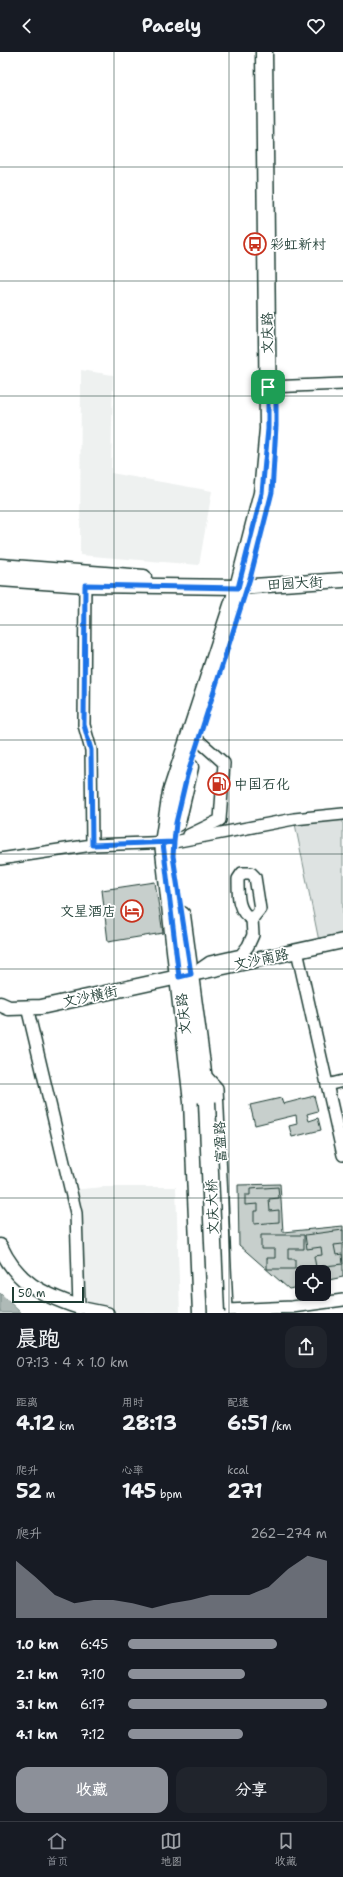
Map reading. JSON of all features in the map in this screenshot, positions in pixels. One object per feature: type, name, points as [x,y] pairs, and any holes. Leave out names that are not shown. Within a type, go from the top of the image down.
[{"type":"main road","name":"文庆路","points":[[264,52],[272,387]]},
{"type":"main road","name":"文庆路","points":[[169,842],[176,823],[187,776],[242,584],[262,493],[272,387],[275,52]]},
{"type":"main road","name":"文庆路","points":[[200,1102],[169,842],[171,792],[242,584]]},
{"type":"main road","name":"文庆路","points":[[185,976],[204,1074],[200,1102]]},
{"type":"main road","name":"文庆大桥","points":[[200,1102],[222,1312]]},
{"type":"main road","name":"文庆大桥","points":[[200,1102],[201,1313]]},
{"type":"street","points":[[272,387],[343,384]]},
{"type":"street","name":"田园大街","points":[[0,566],[85,578]]},
{"type":"street","points":[[85,578],[84,725],[91,750],[92,845]]},
{"type":"street","name":"田园大街","points":[[0,579],[85,578],[242,584],[343,580]]},
{"type":"street","points":[[169,842],[220,820],[224,763],[198,740]]},
{"type":"street","points":[[0,859],[92,845],[169,842],[294,819],[343,814]]},
{"type":"street","points":[[185,976],[210,962],[241,955],[248,946],[254,934],[252,919]]},
{"type":"street","name":"文沙南路","points":[[185,976],[343,941]]},
{"type":"street","points":[[297,951],[343,1155]]},
{"type":"street","name":"文沙横街","points":[[0,1004],[9,1008],[41,1007],[185,976]]},
{"type":"street","points":[[27,1007],[76,1214],[79,1307]]},
{"type":"street","name":"富盈路","points":[[204,1074],[217,1088],[222,1312]]},
{"type":"street","points":[[327,1085],[343,1081]]},
{"type":"street","points":[[0,1246],[8,1262],[28,1284],[52,1298],[79,1307],[108,1313]]},
{"type":"street","points":[[205,1313],[292,1307],[343,1300]]},
{"type":"shaded area","points":[[81,370],[113,375],[111,473],[212,491],[199,565],[80,555]]},
{"type":"shaded area","points":[[343,816],[343,940],[320,946],[294,819]]},
{"type":"shaded area","points":[[105,1187],[176,1187],[180,1313],[108,1313],[79,1307],[70,1190]]},
{"type":"shaded area","points":[[0,1293],[21,1313],[0,1313]]},
{"type":"building","name":"文星酒店","points":[[155,882],[163,933],[108,942],[102,890]]},
{"type":"building","points":[[314,1096],[318,1111],[307,1114],[309,1121],[318,1118],[321,1130],[292,1137],[289,1126],[297,1124],[296,1115],[255,1125],[250,1105],[281,1098],[283,1104]]},
{"type":"building","points":[[280,1184],[283,1232],[343,1226],[343,1277],[331,1280],[331,1265],[295,1265],[295,1288],[289,1289],[239,1245],[238,1185]]},
{"type":"building","points":[[278,1187],[279,1198],[269,1199],[270,1211],[279,1210],[279,1222],[254,1224],[254,1211],[258,1211],[258,1204],[245,1205],[245,1195],[250,1195],[250,1189]]},
{"type":"building","points":[[343,1230],[343,1244],[334,1245],[336,1255],[342,1254],[343,1264],[316,1265],[314,1256],[322,1255],[321,1247],[307,1249],[305,1235]]},
{"type":"building","points":[[261,1235],[304,1235],[304,1249],[288,1249],[288,1259],[295,1259],[295,1269],[267,1269],[267,1258],[275,1258],[275,1249],[261,1249]]},
{"type":"place","name":"彩虹新村","points":[[255,244]]},
{"type":"place","name":"中国石化","points":[[219,784]]},
{"type":"place","name":"文星酒店","points":[[132,911]]},
{"type":"route","points":[[268,387],[268,429],[262,493],[238,588],[85,585],[84,725],[91,750],[92,845],[174,842],[173,856],[191,974],[179,977],[163,843],[174,842],[176,823],[187,776],[251,575],[272,492],[276,426],[276,387],[268,387]]}]
